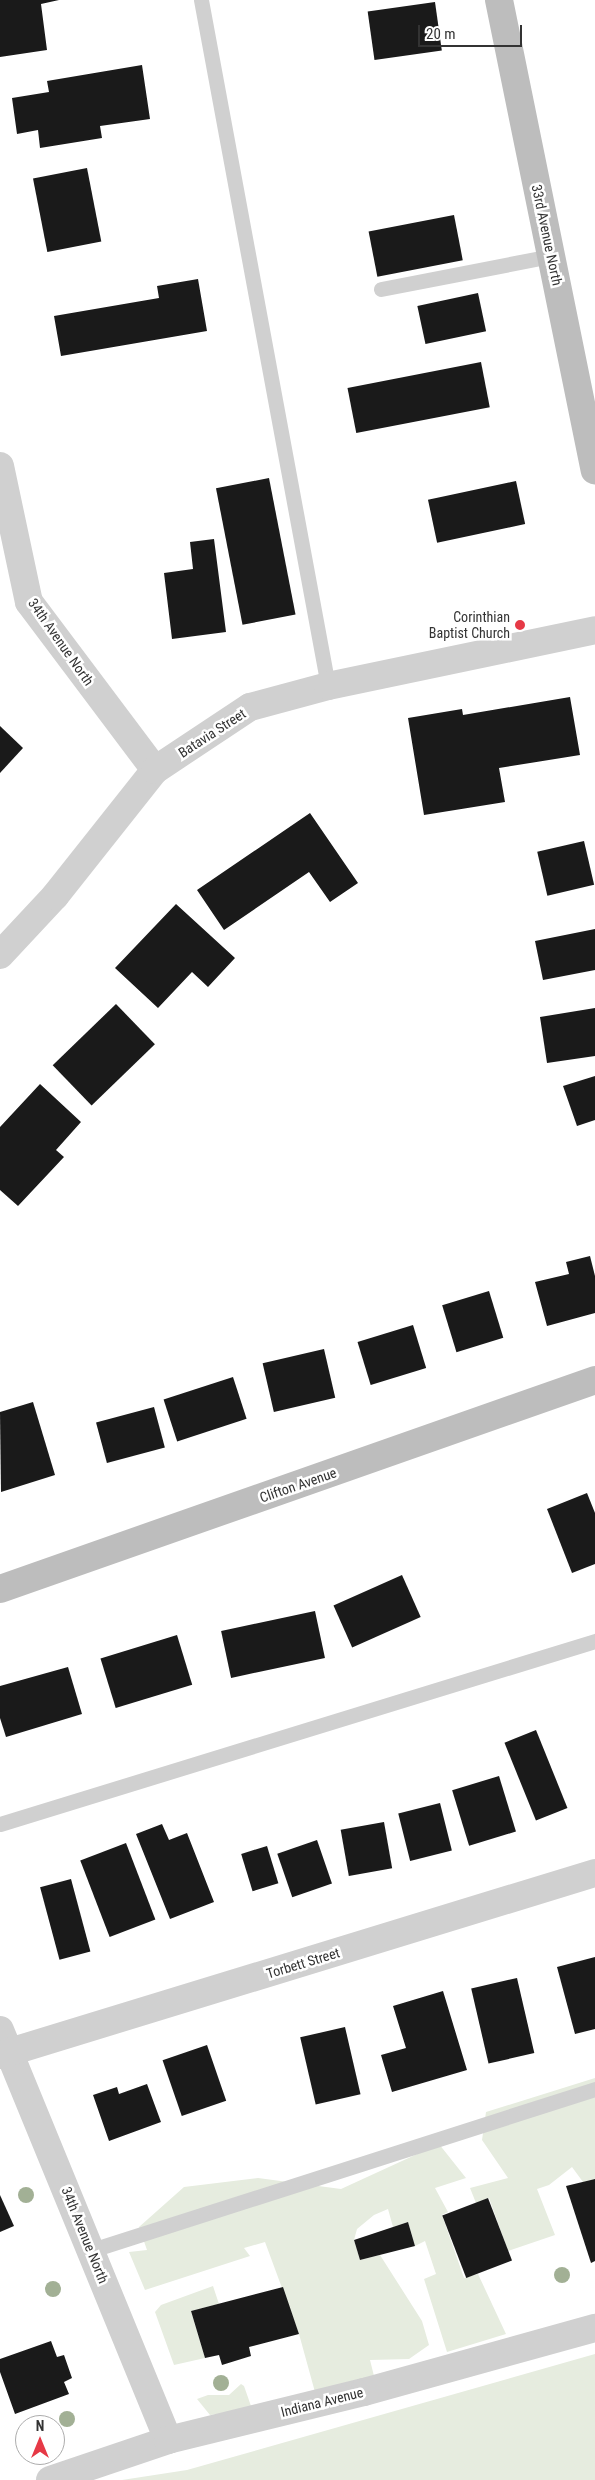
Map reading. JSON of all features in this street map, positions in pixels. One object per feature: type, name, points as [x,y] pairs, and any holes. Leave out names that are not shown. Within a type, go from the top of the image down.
[{"type":"street","name":"33rd Avenue North","points":[[499,0],[595,470]]},
{"type":"street","name":"34th Avenue North","points":[[0,466],[28,602],[155,770]]},
{"type":"street","name":"Batavia Street","points":[[0,955],[55,896],[155,770],[250,707],[328,686],[595,630]]},
{"type":"street","name":"Clifton Avenue","points":[[0,1589],[595,1380]]},
{"type":"street","name":"Torbett Street","points":[[3,2046],[595,1873]]},
{"type":"street","name":"34th Avenue North","points":[[3,2046],[92,2250],[168,2440]]},
{"type":"street","name":"Indiana Avenue","points":[[50,2480],[168,2440],[364,2392],[595,2328]]},
{"type":"lane","points":[[201,0],[328,686]]},
{"type":"lane","points":[[381,288],[551,256]]},
{"type":"lane","points":[[0,1824],[595,1641]]},
{"type":"lane","points":[[92,2250],[595,2089]]},
{"type":"shaded area","points":[[595,2078],[595,2179],[583,2182],[572,2167],[549,2185],[537,2189],[555,2235],[508,2251],[489,2198],[476,2203],[470,2188],[508,2178],[482,2140],[486,2112]]},
{"type":"shaded area","points":[[439,2144],[466,2178],[435,2188],[448,2212],[442,2215],[464,2278],[478,2274],[506,2334],[447,2352],[424,2279],[436,2274],[425,2241],[415,2246],[408,2222],[393,2227],[388,2209],[374,2215],[357,2229],[354,2240],[360,2260],[380,2255],[422,2321],[429,2345],[409,2359],[370,2360],[377,2388],[318,2403],[299,2334],[265,2242],[244,2248],[250,2256],[145,2290],[129,2252],[147,2250],[139,2227],[184,2187],[258,2178],[341,2189]]},
{"type":"shaded area","points":[[213,2286],[219,2304],[191,2311],[205,2358],[174,2365],[155,2312],[161,2305]]},
{"type":"shaded area","points":[[595,2354],[595,2480],[122,2480],[187,2470]]},
{"type":"shaded area","points":[[241,2384],[244,2386],[251,2406],[236,2412],[210,2415],[197,2399],[208,2395],[229,2395]]},
{"type":"building","points":[[0,0],[59,0],[41,4],[47,50],[0,57]]},
{"type":"building","points":[[435,2],[442,51],[374,60],[368,11]]},
{"type":"building","points":[[142,65],[150,119],[100,126],[102,138],[40,148],[38,130],[17,134],[12,98],[49,92],[47,81]]},
{"type":"building","points":[[87,168],[101,242],[47,252],[33,178]]},
{"type":"building","points":[[454,215],[463,260],[377,277],[369,232]]},
{"type":"building","points":[[198,279],[207,331],[61,356],[54,316],[159,298],[157,286]]},
{"type":"building","points":[[478,293],[486,331],[425,344],[417,306]]},
{"type":"building","points":[[481,362],[490,407],[356,433],[347,388]]},
{"type":"building","points":[[269,478],[296,614],[243,625],[216,488]]},
{"type":"building","points":[[516,481],[525,524],[437,543],[428,500]]},
{"type":"building","points":[[214,539],[226,632],[172,639],[164,573],[193,569],[190,542]]},
{"type":"building","points":[[570,697],[580,755],[499,768],[505,802],[424,815],[408,718],[462,709],[463,715]]},
{"type":"building","points":[[0,726],[23,748],[0,773]]},
{"type":"building","points":[[310,813],[358,883],[330,902],[309,872],[224,930],[197,890]]},
{"type":"building","points":[[584,841],[594,885],[547,896],[537,852]]},
{"type":"building","points":[[176,904],[235,958],[208,987],[192,972],[158,1008],[115,968]]},
{"type":"building","points":[[595,929],[595,970],[543,980],[535,941]]},
{"type":"building","points":[[116,1004],[155,1044],[92,1105],[53,1065]]},
{"type":"building","points":[[595,1008],[595,1056],[547,1063],[540,1017]]},
{"type":"building","points":[[595,1076],[595,1120],[577,1126],[563,1086]]},
{"type":"building","points":[[40,1084],[81,1122],[56,1150],[64,1157],[18,1206],[0,1190],[0,1127]]},
{"type":"building","points":[[590,1256],[595,1276],[595,1313],[547,1326],[535,1282],[569,1274],[566,1262]]},
{"type":"building","points":[[489,1291],[503,1338],[456,1352],[442,1305]]},
{"type":"building","points":[[413,1325],[426,1368],[371,1385],[358,1342]]},
{"type":"building","points":[[324,1349],[335,1398],[274,1412],[263,1363]]},
{"type":"building","points":[[233,1377],[247,1419],[177,1441],[164,1400]]},
{"type":"building","points":[[33,1402],[55,1475],[1,1492],[0,1412]]},
{"type":"building","points":[[154,1407],[165,1448],[107,1463],[96,1423]]},
{"type":"building","points":[[587,1493],[595,1513],[595,1564],[572,1573],[547,1509]]},
{"type":"building","points":[[402,1575],[421,1617],[352,1648],[333,1606]]},
{"type":"building","points":[[315,1611],[325,1658],[231,1678],[221,1631]]},
{"type":"building","points":[[177,1635],[192,1685],[116,1708],[100,1658]]},
{"type":"building","points":[[68,1667],[82,1714],[6,1737],[0,1718],[0,1686]]},
{"type":"building","points":[[536,1730],[567,1808],[536,1821],[504,1743]]},
{"type":"building","points":[[499,1776],[516,1831],[469,1846],[452,1790]]},
{"type":"building","points":[[440,1803],[452,1851],[410,1861],[398,1813]]},
{"type":"building","points":[[384,1822],[392,1868],[349,1876],[341,1830]]},
{"type":"building","points":[[162,1824],[169,1840],[187,1833],[214,1902],[170,1919],[136,1834]]},
{"type":"building","points":[[317,1840],[332,1883],[292,1897],[277,1854]]},
{"type":"building","points":[[126,1843],[155,1920],[110,1937],[80,1861]]},
{"type":"building","points":[[267,1846],[278,1883],[253,1891],[241,1854]]},
{"type":"building","points":[[71,1879],[90,1951],[60,1960],[40,1887]]},
{"type":"building","points":[[595,1957],[595,2029],[575,2034],[557,1967]]},
{"type":"building","points":[[517,1978],[534,2053],[489,2064],[471,1989]]},
{"type":"building","points":[[443,1991],[467,2070],[392,2092],[381,2055],[406,2048],[393,2006]]},
{"type":"building","points":[[345,2027],[361,2094],[316,2105],[300,2037]]},
{"type":"building","points":[[207,2045],[226,2101],[182,2116],[163,2060]]},
{"type":"building","points":[[147,2084],[161,2122],[109,2141],[93,2095],[117,2087],[119,2094]]},
{"type":"building","points":[[595,2179],[595,2261],[591,2263],[566,2186]]},
{"type":"building","points":[[0,2195],[14,2226],[0,2232]]},
{"type":"building","points":[[488,2198],[512,2261],[466,2278],[442,2216]]},
{"type":"building","points":[[408,2222],[415,2246],[360,2260],[354,2240]]},
{"type":"building","points":[[283,2287],[299,2334],[249,2347],[251,2356],[222,2365],[219,2355],[205,2358],[191,2311]]},
{"type":"building","points":[[51,2341],[57,2357],[64,2355],[72,2378],[64,2382],[69,2394],[15,2414],[0,2372],[0,2359]]},
{"type":"place","name":"Corinthian Baptist Church","points":[[520,625]]}]
